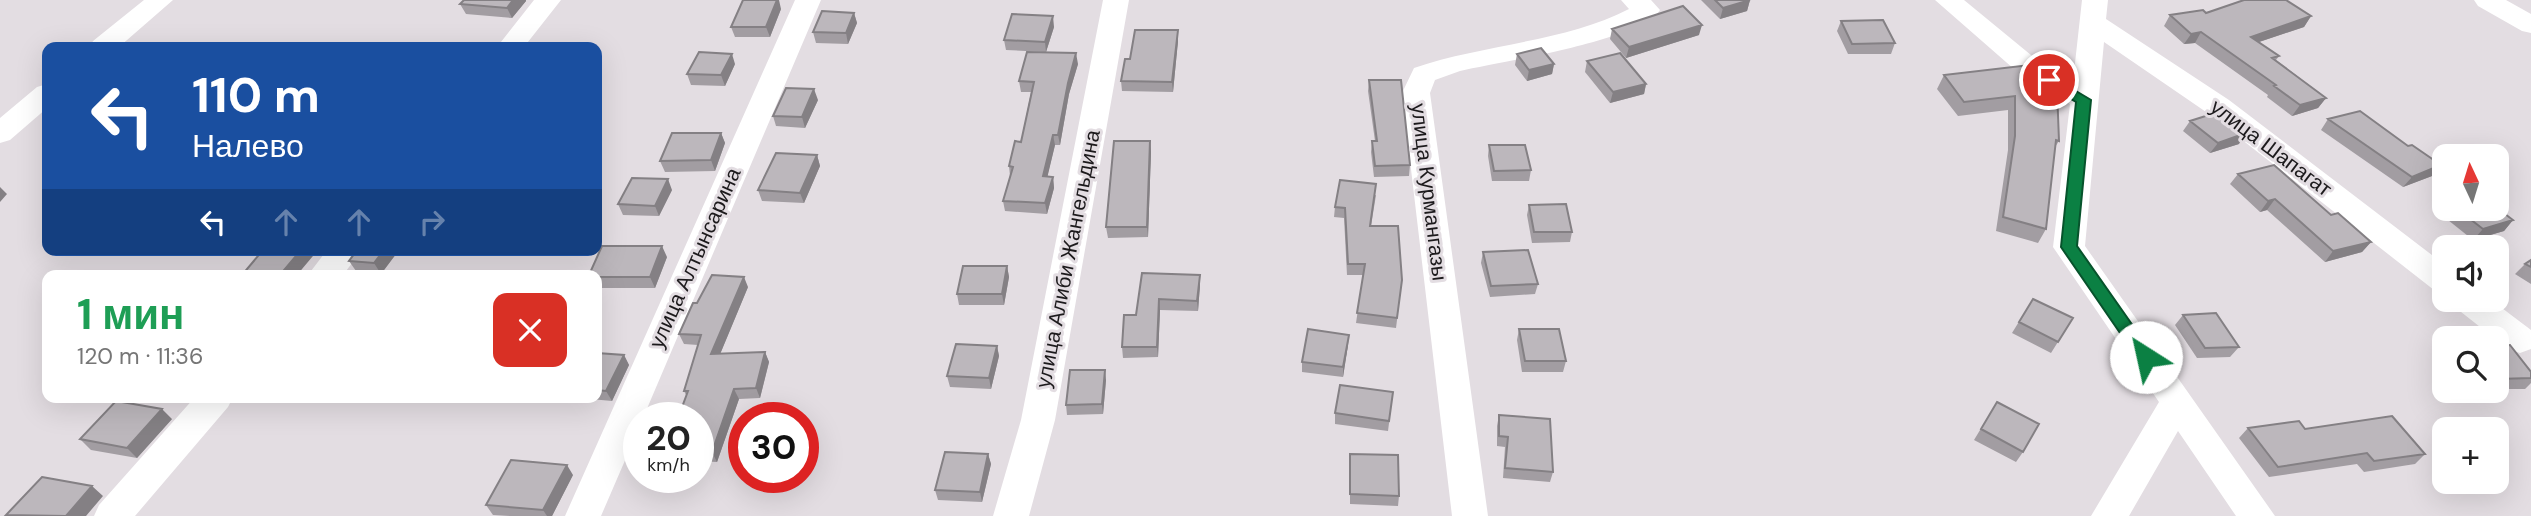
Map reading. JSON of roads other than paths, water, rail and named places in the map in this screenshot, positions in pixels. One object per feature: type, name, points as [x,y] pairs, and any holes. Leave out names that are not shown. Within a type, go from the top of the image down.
[{"type":"street","points":[[109,42],[160,0]]},
{"type":"street","points":[[514,42],[548,0]]},
{"type":"street","name":"улица Алтынсарина","points":[[583,516],[808,0]]},
{"type":"street","name":"улица Алиби Жангельдина","points":[[1011,516],[1038,420],[1116,0]]},
{"type":"street","points":[[1948,0],[2032,70],[2084,100]]},
{"type":"street","points":[[2487,0],[2531,25]]},
{"type":"street","name":"улица Курмангазы","points":[[1470,516],[1416,93],[1424,74],[1453,64],[1611,29],[1647,3]]},
{"type":"street","points":[[2094,11],[2069,247],[2257,516]]},
{"type":"street","name":"улица Шапагат","points":[[2094,11],[2432,272]]},
{"type":"street","points":[[0,133],[42,97]]},
{"type":"street","points":[[328,270],[341,256]]},
{"type":"street","points":[[2484,312],[2520,340]]},
{"type":"street","points":[[2109,516],[2177,402]]},
{"type":"street","points":[[112,516],[211,403]]}]
